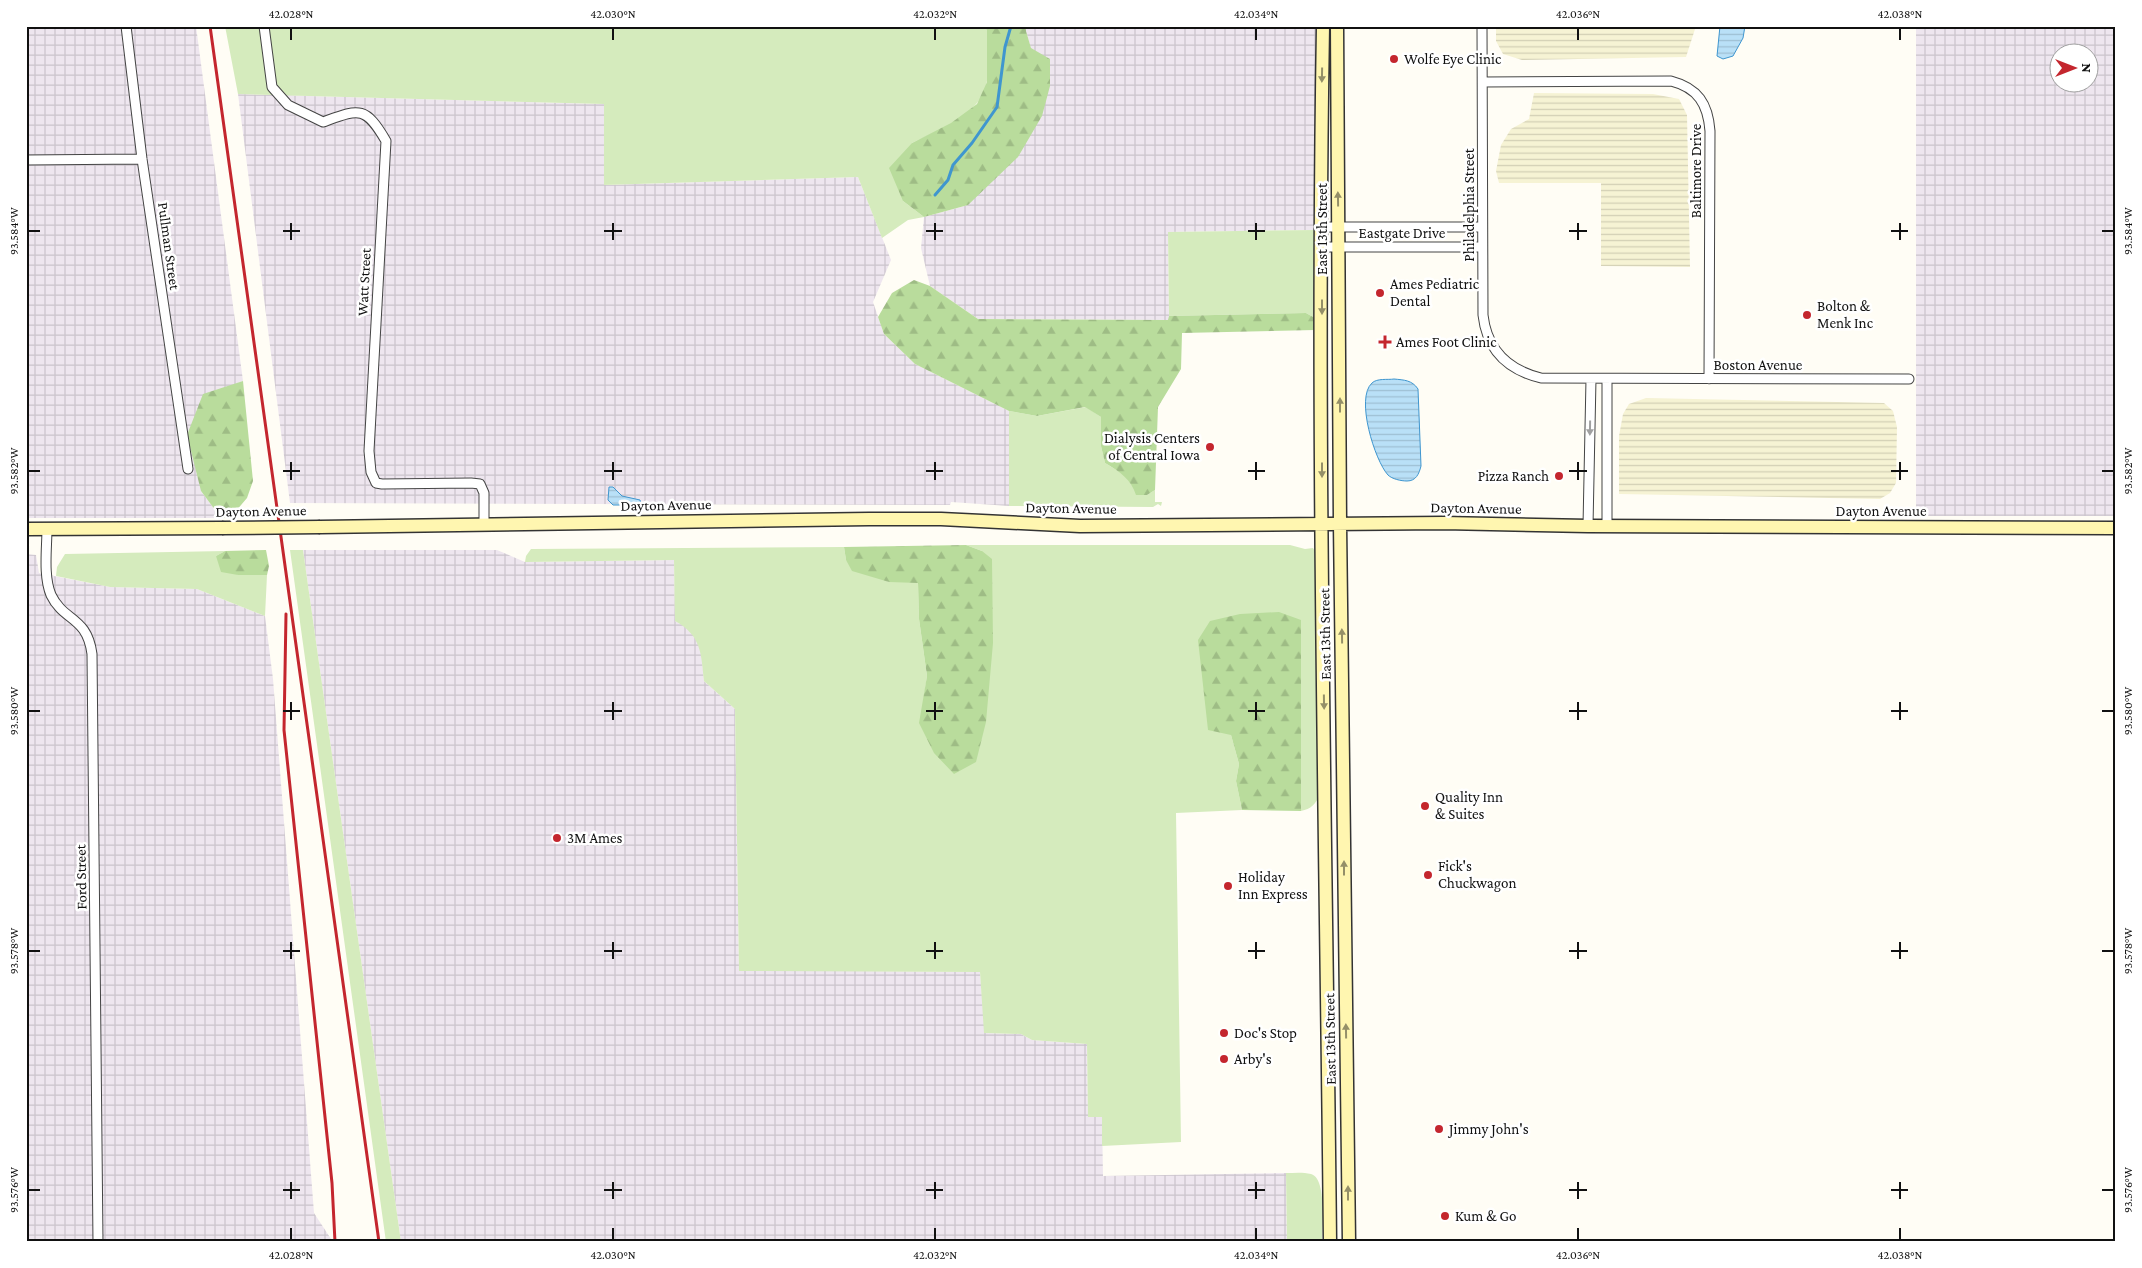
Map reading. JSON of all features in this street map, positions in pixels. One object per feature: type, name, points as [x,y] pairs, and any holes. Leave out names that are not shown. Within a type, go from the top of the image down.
[{"type":"main road","name":"East 13th Street","points":[[1323,26],[1322,524],[1330,1242]]},
{"type":"main road","name":"East 13th Street","points":[[1337,26],[1340,524],[1349,1242]]},
{"type":"main road","name":"Dayton Avenue","points":[[26,528],[222,528],[484,523],[941,519],[1080,526],[1340,524],[2116,528]]},
{"type":"street","name":"Pullman Street","points":[[126,26],[142,159],[188,469]]},
{"type":"street","name":"Watt Street","points":[[264,26],[272,87],[288,105],[323,122],[348,113],[362,113],[374,120],[386,140],[371,395],[369,451],[373,479],[376,483],[382,484],[480,484],[484,493],[484,523]]},
{"type":"street","name":"Philadelphia Street","points":[[1482,26],[1484,329],[1490,344],[1499,356],[1516,370],[1541,378],[1607,379]]},
{"type":"street","name":"Baltimore Drive","points":[[1483,82],[1671,81],[1684,84],[1704,104],[1709,115],[1710,130],[1709,379]]},
{"type":"street","points":[[26,160],[142,159]]},
{"type":"street","name":"Eastgate Drive","points":[[1322,227],[1482,227]]},
{"type":"street","name":"Eastgate Drive","points":[[1322,248],[1482,247]]},
{"type":"street","points":[[1588,526],[1591,379]]},
{"type":"street","points":[[1607,379],[1607,526]]},
{"type":"street","name":"Boston Avenue","points":[[1607,379],[1909,379]]},
{"type":"street","name":"Ford Street","points":[[47,528],[48,586],[57,603],[87,633],[92,654],[98,1242]]},
{"type":"shaded area","points":[[26,26],[196,26],[243,381],[231,386],[201,491],[221,518],[26,518]]},
{"type":"shaded area","points":[[1026,26],[1316,26],[1316,230],[1168,232],[1169,320],[978,319],[930,286],[921,248],[924,217],[968,205],[1031,49]]},
{"type":"shaded area","points":[[1496,26],[1696,26],[1686,57],[1522,60],[1503,54],[1496,41]]},
{"type":"shaded area","points":[[1916,26],[2116,26],[2116,516],[1916,516]]},
{"type":"shaded area","points":[[1534,93],[1653,94],[1679,99],[1687,115],[1690,267],[1601,266],[1601,183],[1499,183],[1496,171],[1501,145],[1511,129],[1529,119]]},
{"type":"shaded area","points":[[238,94],[604,104],[604,185],[858,177],[891,260],[873,302],[884,334],[915,364],[1009,411],[1009,506],[951,502],[950,505],[290,503]]},
{"type":"shaded area","points":[[1646,398],[1884,403],[1893,411],[1897,427],[1896,483],[1890,493],[1880,499],[1619,494],[1619,436],[1623,414],[1629,404]]},
{"type":"shaded area","points":[[303,550],[497,550],[525,562],[674,560],[675,621],[689,628],[701,648],[704,681],[735,709],[739,970],[980,972],[985,1033],[1021,1034],[1032,1040],[1087,1044],[1088,1117],[1102,1117],[1103,1176],[1286,1173],[1287,1242],[401,1242]]},
{"type":"shaded area","points":[[26,554],[36,555],[39,573],[110,587],[197,589],[265,616],[273,679],[314,1213],[333,1242],[26,1242]]},
{"type":"green space","points":[[225,26],[985,26],[987,31],[988,75],[983,93],[968,112],[946,127],[912,143],[903,201],[924,217],[908,220],[882,238],[858,177],[604,185],[604,104],[238,94]]},
{"type":"green space","points":[[985,26],[1026,26],[1031,48],[1050,59],[1050,86],[1042,116],[1018,157],[968,205],[924,217],[903,201],[889,168],[912,143],[951,123],[977,104],[987,82],[987,31]]},
{"type":"green space","points":[[1316,230],[1315,318],[1306,313],[1169,316],[1168,232]]},
{"type":"green space","points":[[914,280],[930,286],[978,319],[1168,320],[1169,316],[1306,313],[1315,318],[1315,330],[1182,333],[1181,369],[1158,407],[1155,490],[1147,495],[1136,495],[1134,489],[1124,476],[1105,463],[1101,446],[1101,417],[1085,407],[1037,416],[1009,411],[915,364],[884,334],[878,317],[892,293]]},
{"type":"green space","points":[[243,381],[253,481],[247,498],[230,518],[221,518],[201,491],[187,435],[203,394]]},
{"type":"green space","points":[[1086,407],[1101,417],[1101,446],[1105,463],[1123,474],[1147,495],[1155,490],[1155,502],[1162,502],[1161,506],[1158,504],[1153,507],[1009,506],[1009,411],[1037,416]]},
{"type":"green space","points":[[966,545],[1290,545],[1305,549],[1313,548],[1316,553],[1320,794],[1318,798],[1308,809],[1301,811],[1301,620],[1231,735],[1239,764],[1236,781],[1242,810],[1176,813],[1181,1142],[1102,1146],[1102,1117],[1088,1117],[1087,1044],[1032,1040],[1021,1034],[984,1033],[980,972],[739,971],[735,709],[704,681],[701,654],[695,639],[684,627],[675,621],[674,560],[525,562],[526,556],[531,549],[844,547],[846,560],[889,582],[918,582],[919,619],[927,676],[924,697],[982,551]]},
{"type":"green space","points":[[966,545],[982,551],[992,559],[993,643],[986,722],[976,762],[954,774],[934,753],[919,723],[927,676],[919,619],[918,583],[889,582],[852,571],[846,560],[844,547]]},
{"type":"green space","points":[[266,550],[269,566],[267,575],[238,575],[221,572],[216,556],[225,551]]},
{"type":"green space","points":[[290,550],[303,550],[401,1242],[386,1242]]},
{"type":"green space","points":[[225,551],[216,556],[238,575],[267,575],[265,616],[197,589],[110,587],[56,576],[57,567],[65,554]]},
{"type":"green space","points":[[1279,612],[1301,620],[1301,811],[1242,810],[1236,781],[1239,764],[1231,735],[1208,730],[1198,640],[1210,621],[1240,614]]},
{"type":"green space","points":[[1286,1173],[1308,1173],[1316,1177],[1322,1193],[1322,1242],[1287,1242]]},
{"type":"water","points":[[1720,26],[1745,26],[1743,38],[1733,56],[1723,59],[1717,56]]},
{"type":"water","points":[[1394,379],[1410,382],[1418,389],[1421,466],[1417,477],[1410,481],[1392,478],[1383,468],[1373,444],[1366,415],[1367,391],[1372,383],[1374,381]]},
{"type":"water","points":[[609,487],[613,487],[622,496],[640,500],[641,504],[613,505],[608,500]]},
{"type":"waterway","points":[[935,195],[948,180],[953,165],[972,143],[997,107],[1005,47],[1011,26]]},
{"type":"railway","points":[[210,26],[379,1242]]},
{"type":"railway","points":[[286,614],[284,730],[332,1183],[335,1242]]},
{"type":"place","name":"Wolfe Eye Clinic","points":[[1394,59]]},
{"type":"place","name":"Ames Pediatric Dental","points":[[1380,293]]},
{"type":"place","name":"Bolton & Menk Inc","points":[[1807,315]]},
{"type":"place","name":"Ames Foot Clinic","points":[[1385,342]]},
{"type":"place","name":"Dialysis Centers of Central Iowa","points":[[1210,447]]},
{"type":"place","name":"Pizza Ranch","points":[[1559,476]]},
{"type":"place","name":"Quality Inn & Suites","points":[[1425,806]]},
{"type":"place","name":"3M Ames","points":[[557,838]]},
{"type":"place","name":"Fick's Chuckwagon","points":[[1428,875]]},
{"type":"place","name":"Holiday Inn Express","points":[[1228,886]]},
{"type":"place","name":"Doc's Stop","points":[[1224,1033]]},
{"type":"place","name":"Arby's","points":[[1224,1059]]},
{"type":"place","name":"Jimmy John's","points":[[1439,1129]]},
{"type":"place","name":"Kum & Go","points":[[1445,1216]]}]
